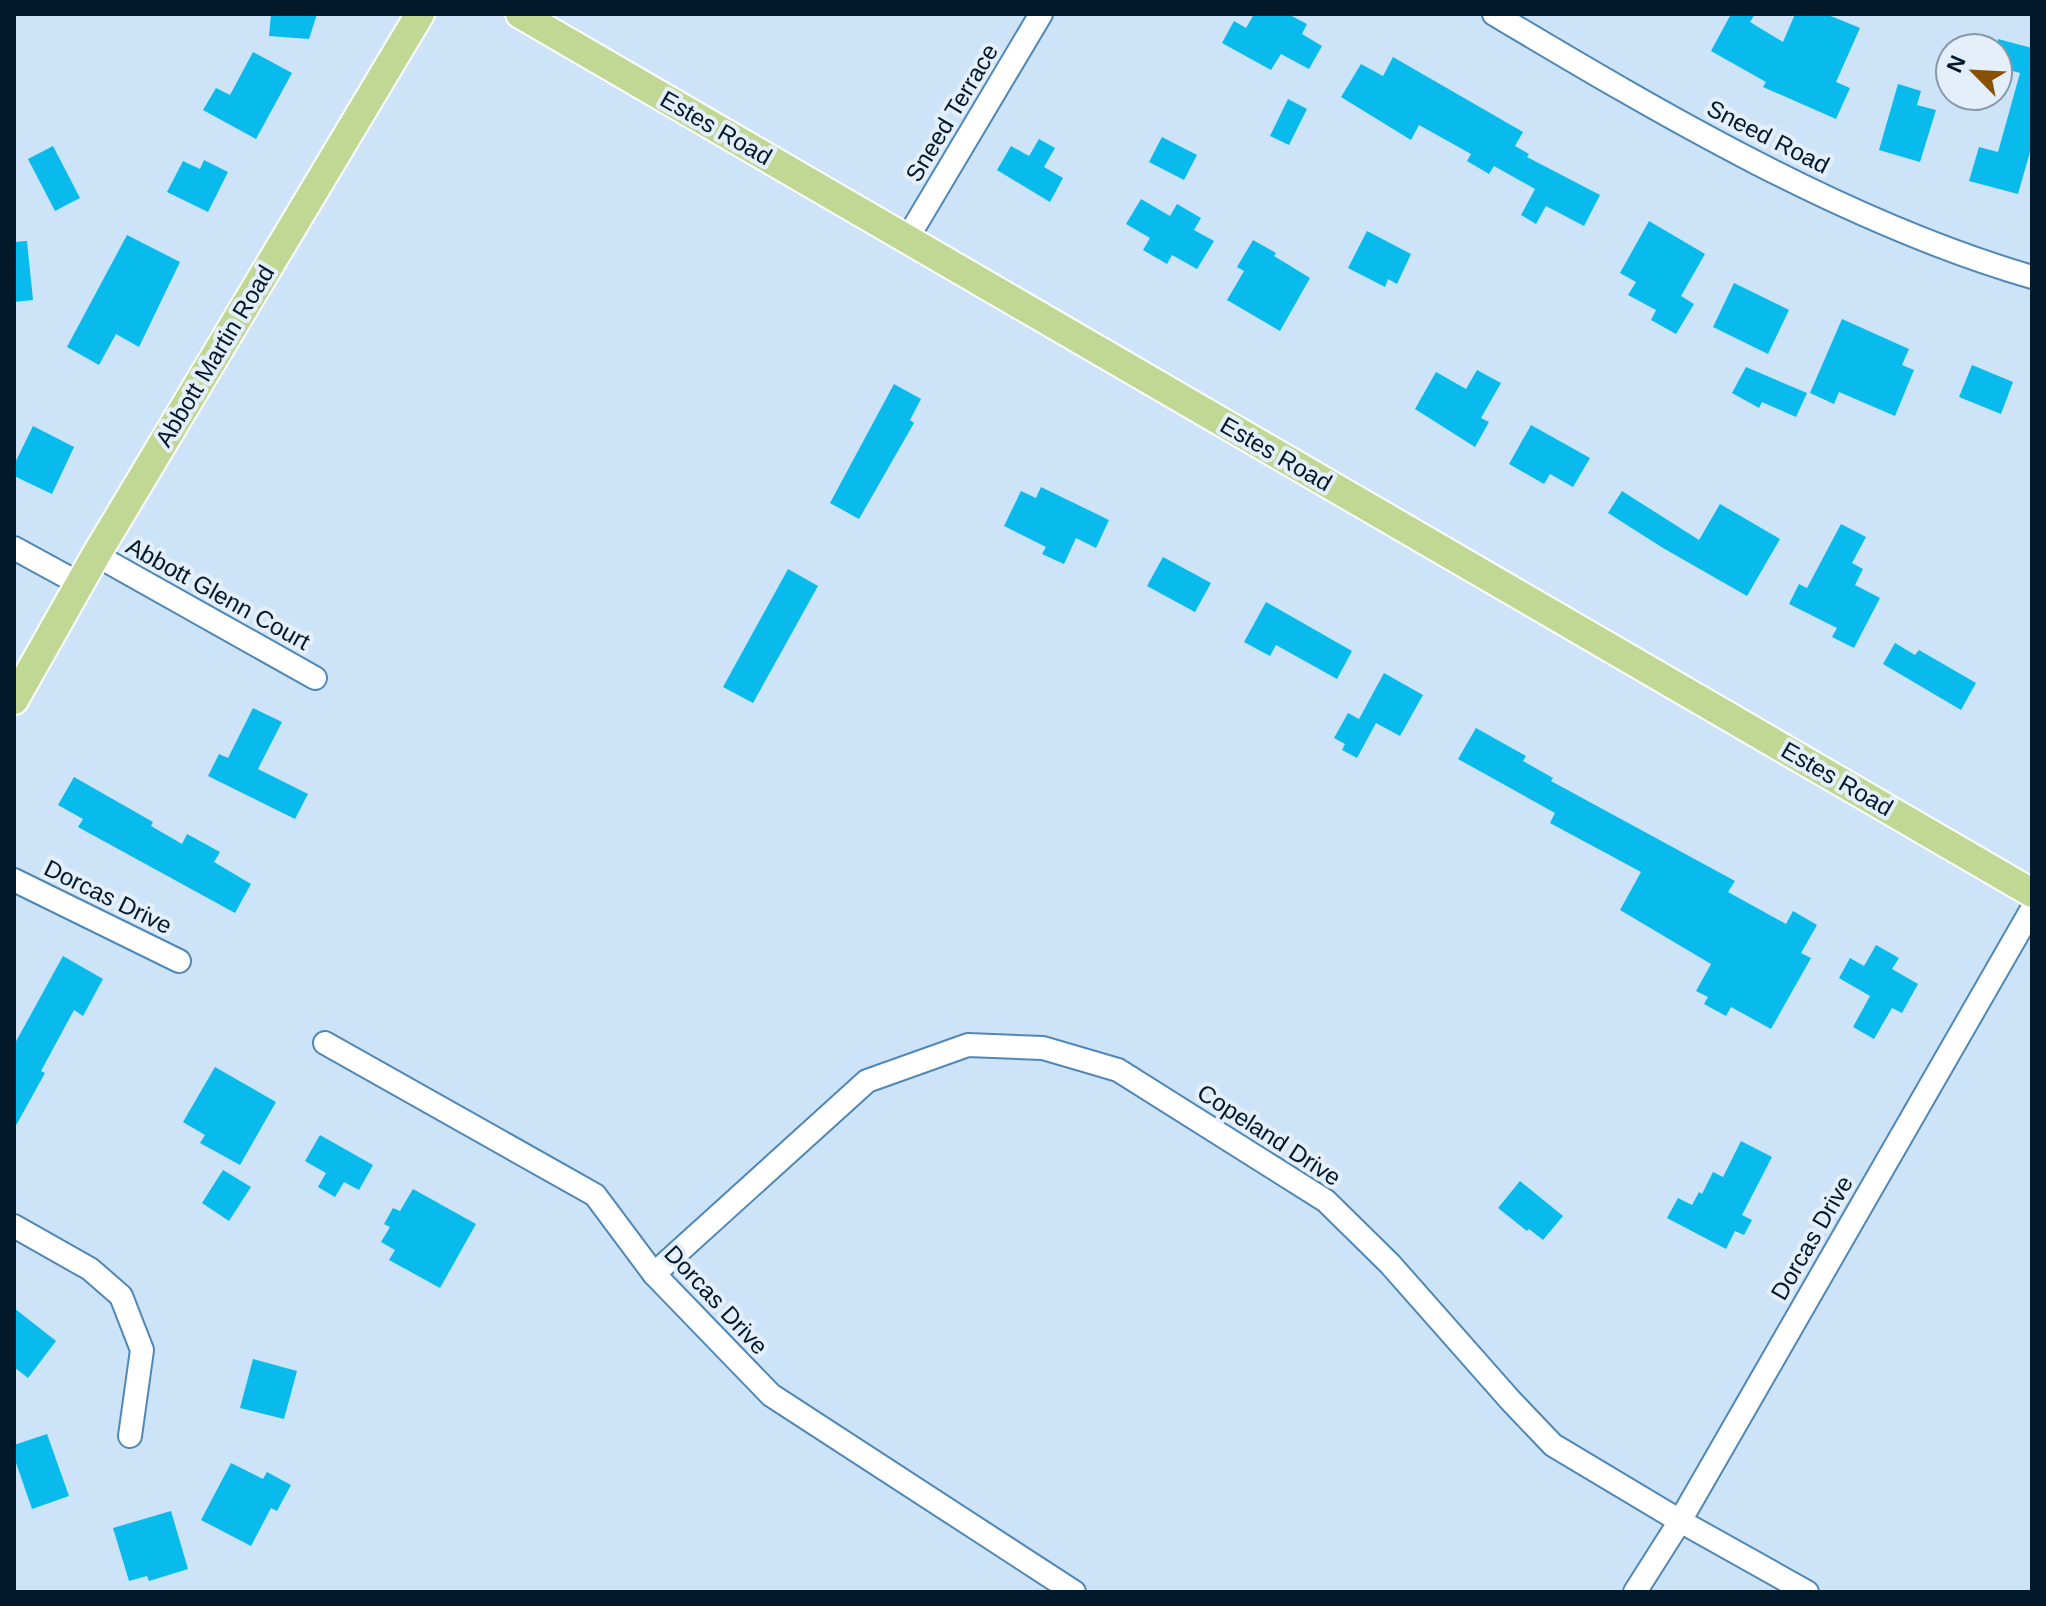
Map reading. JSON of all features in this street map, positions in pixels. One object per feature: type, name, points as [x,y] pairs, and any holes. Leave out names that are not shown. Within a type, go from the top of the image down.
[{"type":"main road","name":"Abbott Martin Road","points":[[14,700],[96,555],[420,14]]},
{"type":"main road","name":"Estes Road","points":[[520,14],[2032,893]]},
{"type":"street","name":"Sneed Terrace","points":[[907,239],[1041,14]]},
{"type":"street","name":"Sneed Road","points":[[1494,14],[1594,74],[1787,179],[1996,267],[2032,277]]},
{"type":"street","points":[[14,548],[80,584]]},
{"type":"street","name":"Abbott Glenn Court","points":[[96,555],[315,678]]},
{"type":"street","name":"Dorcas Drive","points":[[14,880],[179,961]]},
{"type":"street","name":"Dorcas Drive","points":[[1635,1592],[1680,1521],[2032,909]]},
{"type":"street","name":"Dorcas Drive","points":[[325,1043],[595,1195],[654,1274],[771,1395],[1074,1592]]},
{"type":"street","name":"Copeland Drive","points":[[654,1274],[867,1081],[968,1045],[1043,1048],[1118,1070],[1326,1201],[1390,1264],[1553,1445],[1807,1592]]},
{"type":"street","points":[[14,1226],[90,1269],[121,1296],[142,1350],[130,1436]]},
{"type":"building","points":[[271,14],[317,14],[309,39],[269,36]]},
{"type":"building","points":[[1254,14],[1288,14],[1307,24],[1302,34],[1322,46],[1309,69],[1281,54],[1271,70],[1222,43],[1234,21],[1246,28]]},
{"type":"building","points":[[1731,14],[1755,14],[1750,22],[1783,42],[1795,14],[1826,14],[1860,28],[1836,82],[1850,88],[1836,119],[1763,87],[1766,82],[1711,51]]},
{"type":"building","points":[[2014,43],[2032,48],[2032,145],[2018,194],[1969,181],[1979,147],[1998,152],[2009,112],[2014,112],[2014,95],[2020,73],[2014,71]]},
{"type":"building","points":[[253,52],[292,73],[256,139],[203,110],[216,88],[230,95]]},
{"type":"building","points":[[1393,57],[1523,132],[1515,146],[1529,154],[1527,157],[1600,195],[1584,226],[1546,206],[1536,224],[1521,215],[1535,189],[1494,166],[1489,174],[1467,161],[1471,154],[1419,125],[1411,140],[1341,97],[1361,64],[1383,76]]},
{"type":"building","points":[[1898,84],[1921,91],[1917,105],[1935,112],[1920,162],[1879,150]]},
{"type":"building","points":[[1288,99],[1307,109],[1289,145],[1270,136]]},
{"type":"building","points":[[1162,137],[1197,155],[1184,180],[1149,162]]},
{"type":"building","points":[[1039,139],[1055,148],[1044,167],[1063,178],[1050,202],[997,170],[1011,146],[1029,156]]},
{"type":"building","points":[[53,146],[80,198],[55,211],[28,159]]},
{"type":"building","points":[[204,160],[228,172],[208,212],[167,192],[183,161],[200,169]]},
{"type":"building","points":[[1141,199],[1170,216],[1177,204],[1201,218],[1194,230],[1214,241],[1197,269],[1172,255],[1167,264],[1143,250],[1150,238],[1126,224]]},
{"type":"building","points":[[1649,221],[1705,254],[1681,296],[1694,304],[1676,334],[1651,320],[1656,310],[1628,295],[1636,282],[1620,273]]},
{"type":"building","points":[[1367,231],[1411,254],[1397,284],[1388,279],[1385,287],[1348,268]]},
{"type":"building","points":[[127,235],[180,262],[139,347],[116,334],[99,365],[67,347]]},
{"type":"building","points":[[1253,240],[1310,278],[1280,331],[1227,300],[1244,271],[1237,267]]},
{"type":"building","points":[[27,241],[33,300],[14,302],[14,242]]},
{"type":"building","points":[[1734,283],[1789,310],[1768,354],[1713,327]]},
{"type":"building","points":[[1842,319],[1909,349],[1902,365],[1914,370],[1895,416],[1839,392],[1834,404],[1810,393]]},
{"type":"building","points":[[1972,365],[2013,382],[2001,414],[1959,397]]},
{"type":"building","points":[[1746,367],[1807,393],[1796,417],[1762,402],[1759,408],[1732,393]]},
{"type":"building","points":[[1477,370],[1501,383],[1481,418],[1489,422],[1475,447],[1415,409],[1436,372],[1466,389]]},
{"type":"building","points":[[894,384],[921,399],[910,420],[914,423],[859,519],[830,503]]},
{"type":"building","points":[[1531,425],[1590,458],[1573,487],[1550,474],[1544,484],[1509,464]]},
{"type":"building","points":[[33,426],[74,447],[52,494],[14,476],[14,465]]},
{"type":"building","points":[[1041,487],[1109,520],[1096,548],[1076,538],[1064,564],[1042,554],[1046,547],[1004,526],[1021,491],[1036,498]]},
{"type":"building","points":[[1622,491],[1699,540],[1720,504],[1780,539],[1747,596],[1608,513]]},
{"type":"building","points":[[1841,524],[1866,537],[1852,563],[1863,569],[1855,585],[1880,598],[1854,648],[1832,637],[1837,628],[1789,604],[1799,584],[1807,588]]},
{"type":"building","points":[[1163,557],[1211,583],[1195,612],[1147,586]]},
{"type":"building","points":[[788,569],[818,586],[753,703],[723,687]]},
{"type":"building","points":[[1266,602],[1352,651],[1337,679],[1276,645],[1270,656],[1244,642]]},
{"type":"building","points":[[1895,643],[1915,655],[1919,650],[1976,683],[1961,710],[1883,664]]},
{"type":"building","points":[[1384,673],[1423,695],[1400,736],[1376,723],[1357,758],[1342,750],[1345,744],[1334,738],[1348,713],[1359,719]]},
{"type":"building","points":[[253,708],[282,722],[258,769],[308,794],[295,819],[208,776],[219,754],[228,758]]},
{"type":"building","points":[[1476,728],[1526,756],[1523,761],[1553,778],[1551,781],[1735,881],[1728,892],[1786,924],[1793,911],[1817,925],[1801,953],[1811,958],[1771,1029],[1731,1007],[1726,1016],[1704,1004],[1708,997],[1696,991],[1711,964],[1620,910],[1641,872],[1550,823],[1555,813],[1458,759]]},
{"type":"building","points":[[74,777],[153,822],[151,826],[182,844],[187,834],[220,852],[214,862],[251,884],[235,913],[78,827],[83,819],[58,805]]},
{"type":"building","points":[[1876,945],[1899,958],[1892,969],[1918,984],[1902,1013],[1892,1008],[1874,1039],[1853,1027],[1870,996],[1839,978],[1850,958],[1864,966]]},
{"type":"building","points":[[63,956],[103,979],[83,1016],[74,1010],[41,1071],[45,1073],[14,1129],[14,1045]]},
{"type":"building","points":[[215,1067],[276,1102],[240,1165],[200,1143],[205,1135],[183,1122]]},
{"type":"building","points":[[320,1135],[373,1165],[359,1190],[344,1182],[335,1197],[318,1187],[326,1173],[305,1161]]},
{"type":"building","points":[[1741,1141],[1772,1157],[1742,1215],[1752,1220],[1744,1235],[1735,1231],[1726,1249],[1667,1218],[1678,1198],[1692,1205],[1699,1192],[1702,1194],[1713,1172],[1723,1177]]},
{"type":"building","points":[[223,1170],[251,1187],[229,1221],[202,1203]]},
{"type":"building","points":[[1520,1181],[1563,1216],[1543,1240],[1498,1208]]},
{"type":"building","points":[[413,1189],[476,1224],[440,1288],[389,1260],[395,1250],[381,1242],[390,1227],[384,1224],[393,1208],[400,1211]]},
{"type":"building","points":[[14,1308],[56,1341],[28,1378],[14,1367]]},
{"type":"building","points":[[253,1359],[297,1371],[284,1419],[240,1408]]},
{"type":"building","points":[[47,1434],[69,1496],[32,1509],[14,1457],[14,1445]]},
{"type":"building","points":[[231,1463],[263,1479],[267,1472],[291,1485],[277,1511],[271,1508],[251,1546],[201,1520]]},
{"type":"building","points":[[171,1511],[188,1569],[149,1581],[147,1576],[129,1581],[113,1528]]}]
